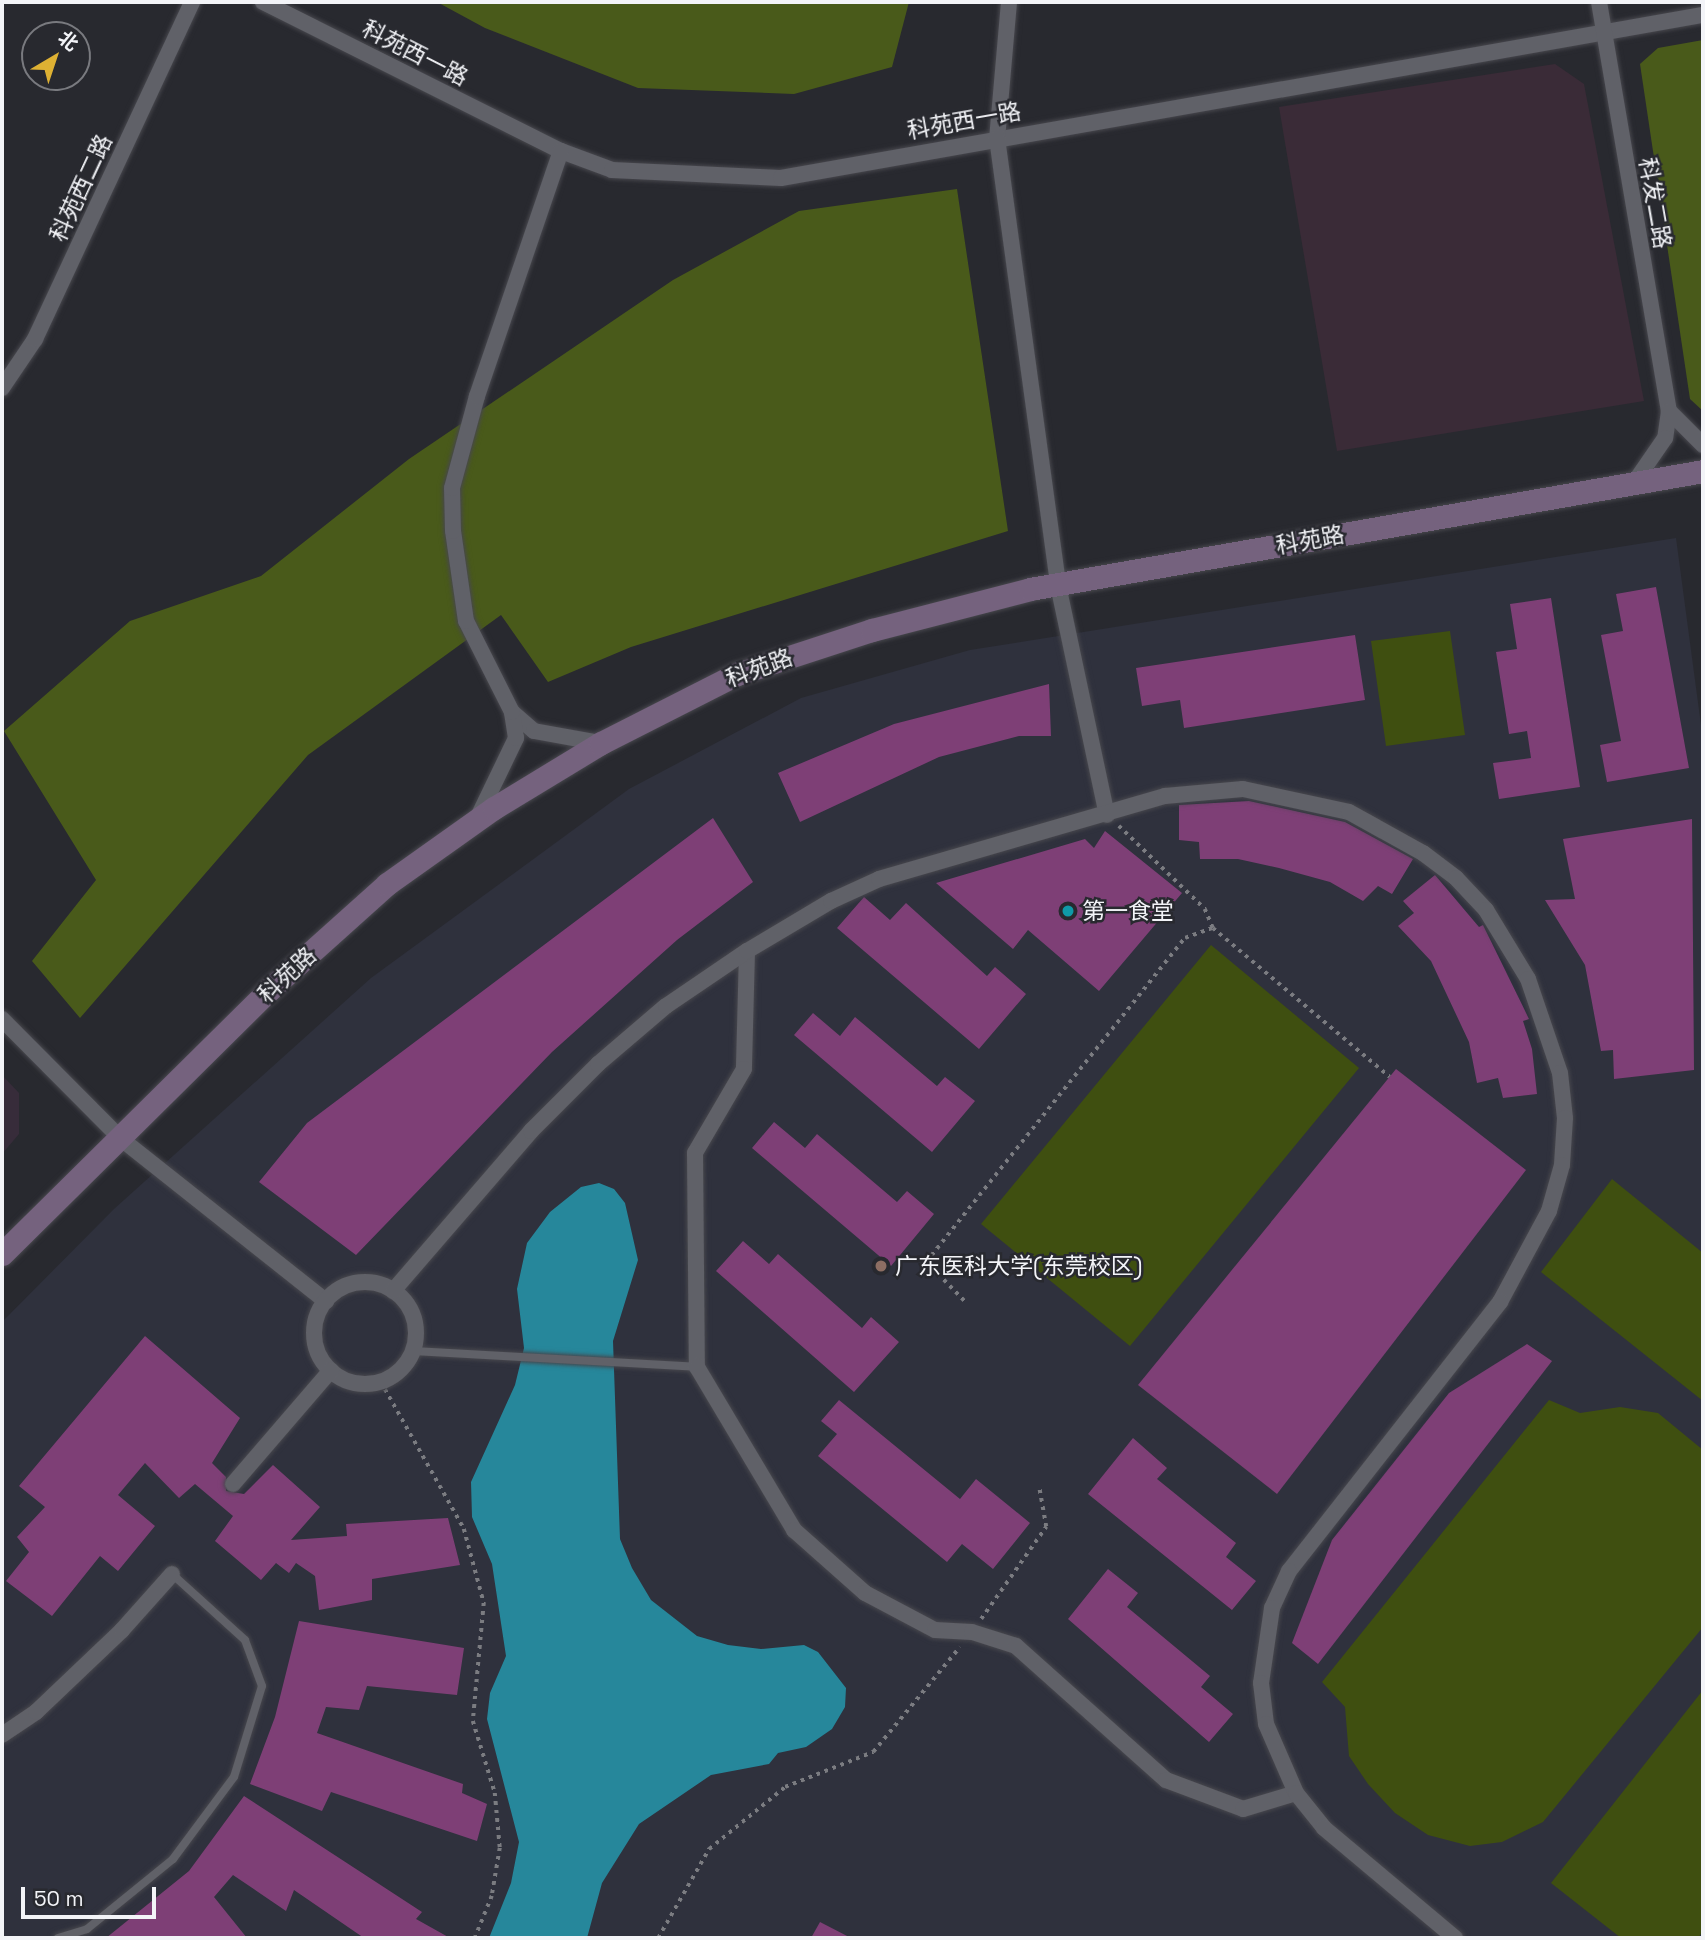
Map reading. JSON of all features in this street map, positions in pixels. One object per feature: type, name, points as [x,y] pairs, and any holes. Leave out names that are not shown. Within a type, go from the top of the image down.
[{"type":"street","name":"科苑西二路","points":[[2,388],[35,340],[192,2]]},
{"type":"street","name":"科苑西一路","points":[[263,2],[561,151],[612,170],[781,178],[1703,15]]},
{"type":"street","points":[[1009,2],[997,138],[1058,585],[1107,815]]},
{"type":"street","name":"科发二路","points":[[1599,2],[1602,33],[1669,411]]},
{"type":"street","points":[[476,820],[516,738],[512,712],[466,621],[453,531],[452,488],[481,383],[561,151]]},
{"type":"street","points":[[1669,411],[1703,445]]},
{"type":"street","points":[[1634,483],[1665,438],[1669,411]]},
{"type":"street","name":"科苑路","points":[[2,1254],[270,989],[387,884],[476,820],[601,743],[737,674],[872,630],[1058,585],[1703,471]]},
{"type":"street","points":[[512,712],[534,731],[601,743]]},
{"type":"street","points":[[393,1291],[531,1131],[598,1064],[666,1006],[747,951],[831,901],[879,879],[1165,796],[1243,789],[1349,812],[1385,831],[1456,878],[1486,910],[1528,979],[1560,1073],[1565,1118],[1562,1165],[1549,1211],[1527,1255],[1473,1340],[1316,1533],[1289,1571],[1272,1608],[1261,1683],[1266,1724],[1296,1793],[1324,1828],[1455,1938]]},
{"type":"street","points":[[747,951],[744,1069],[695,1153],[697,1367],[794,1530],[865,1593],[935,1630],[972,1632],[1016,1646],[1166,1780],[1243,1809],[1296,1793]]},
{"type":"street","points":[[2,1018],[120,1138],[326,1301]]},
{"type":"street","points":[[352,1283],[376,1283],[393,1291],[411,1312],[416,1327],[413,1351],[399,1371],[381,1382],[356,1384],[331,1370],[314,1344],[314,1322],[326,1301],[352,1283]]},
{"type":"street","points":[[233,1484],[331,1370]]},
{"type":"street","points":[[2,1735],[36,1712],[122,1630],[172,1574]]},
{"type":"lane","points":[[413,1351],[697,1367]]},
{"type":"lane","points":[[58,1938],[87,1929],[173,1859],[234,1777],[262,1686],[245,1640],[172,1574]]},
{"type":"path","points":[[1107,815],[1205,909],[1213,928],[1390,1077]]},
{"type":"path","points":[[964,1301],[926,1262],[1185,938],[1213,928]]},
{"type":"path","points":[[381,1382],[464,1529],[484,1603],[473,1721],[495,1793],[500,1848],[492,1896],[475,1938]]},
{"type":"path","points":[[658,1938],[709,1849],[785,1787],[873,1752],[972,1632],[1046,1527],[1040,1488]]},
{"type":"shaded area","points":[[1555,64],[1584,84],[1644,401],[1337,451],[1279,107]]},
{"type":"shaded area","name":"广东医科大学(东莞校区)","points":[[1676,538],[1703,740],[1703,1938],[2,1938],[2,1322],[114,1209],[371,978],[629,789],[801,698],[970,650]]},
{"type":"shaded area","points":[[2,1075],[19,1093],[19,1134],[2,1154]]},
{"type":"green space","points":[[437,2],[909,2],[892,67],[794,94],[638,88],[485,28]]},
{"type":"green space","points":[[1703,40],[1703,411],[1690,399],[1640,64],[1658,48]]},
{"type":"green space","points":[[957,189],[1008,531],[631,647],[548,682],[501,615],[308,755],[80,1018],[32,961],[96,880],[4,731],[130,621],[261,576],[409,459],[673,280],[799,211]]},
{"type":"green space","points":[[1450,631],[1465,735],[1386,746],[1371,641]]},
{"type":"green space","points":[[1211,945],[1359,1068],[1130,1346],[981,1224]]},
{"type":"green space","points":[[1612,1179],[1703,1253],[1703,1401],[1541,1272]]},
{"type":"green space","points":[[1549,1400],[1580,1413],[1620,1407],[1658,1413],[1703,1450],[1703,1627],[1543,1822],[1502,1842],[1470,1846],[1428,1835],[1395,1813],[1368,1784],[1349,1756],[1345,1707],[1322,1682]]},
{"type":"green space","points":[[1703,1690],[1703,1931],[1698,1938],[1621,1938],[1551,1883]]},
{"type":"water","points":[[599,1183],[614,1189],[625,1203],[638,1260],[613,1341],[620,1539],[632,1568],[651,1600],[697,1636],[728,1645],[761,1649],[804,1645],[818,1652],[846,1688],[845,1707],[832,1729],[806,1747],[778,1753],[769,1764],[711,1775],[639,1824],[602,1883],[587,1938],[489,1938],[511,1883],[519,1842],[487,1719],[490,1693],[506,1656],[492,1564],[472,1517],[471,1482],[515,1385],[524,1348],[517,1289],[527,1243],[550,1212],[581,1187]]},
{"type":"building","points":[[1656,587],[1689,768],[1607,782],[1600,745],[1621,741],[1601,635],[1623,631],[1616,594]]},
{"type":"building","points":[[1551,598],[1580,787],[1499,799],[1493,763],[1531,758],[1527,731],[1509,734],[1496,652],[1517,649],[1510,604]]},
{"type":"building","points":[[1355,635],[1365,700],[1184,728],[1180,700],[1142,706],[1136,668]]},
{"type":"building","points":[[1049,684],[1051,736],[1019,736],[939,757],[800,822],[778,773],[894,724]]},
{"type":"building","points":[[1249,801],[1345,822],[1413,859],[1392,894],[1378,886],[1363,901],[1330,882],[1279,868],[1238,859],[1200,859],[1199,842],[1179,840],[1179,805]]},
{"type":"building","points":[[713,818],[753,882],[677,940],[552,1052],[356,1255],[259,1182],[307,1123]]},
{"type":"building","points":[[1692,819],[1694,1070],[1614,1079],[1613,1050],[1601,1051],[1585,965],[1545,900],[1575,899],[1563,839]]},
{"type":"building","name":"第一食堂","points":[[1105,831],[1182,893],[1099,991],[1028,930],[1013,949],[936,883],[1085,839],[1094,848]]},
{"type":"building","points":[[1435,875],[1479,927],[1483,925],[1529,1019],[1523,1021],[1532,1049],[1537,1094],[1503,1098],[1498,1078],[1477,1083],[1469,1042],[1431,961],[1398,926],[1414,913],[1403,901]]},
{"type":"building","points":[[864,897],[890,920],[906,903],[987,976],[995,967],[1026,994],[979,1049],[837,928]]},
{"type":"building","points":[[813,1013],[840,1036],[855,1017],[937,1086],[945,1077],[975,1101],[932,1152],[794,1035]]},
{"type":"building","points":[[1396,1069],[1526,1170],[1277,1494],[1138,1385]]},
{"type":"building","points":[[774,1122],[805,1148],[817,1134],[897,1202],[907,1191],[934,1214],[891,1266],[752,1148]]},
{"type":"building","points":[[743,1241],[769,1264],[778,1254],[862,1328],[871,1317],[899,1342],[854,1392],[716,1271]]},
{"type":"building","points":[[145,1336],[240,1418],[212,1463],[226,1477],[226,1491],[244,1494],[273,1465],[320,1507],[291,1540],[347,1536],[346,1524],[448,1518],[460,1565],[372,1579],[372,1600],[319,1610],[315,1576],[296,1563],[289,1573],[276,1563],[261,1580],[215,1541],[233,1516],[195,1484],[179,1498],[145,1463],[118,1495],[155,1526],[118,1571],[100,1556],[52,1616],[6,1581],[29,1552],[17,1537],[45,1507],[19,1486]]},
{"type":"building","points":[[1527,1344],[1552,1361],[1318,1664],[1292,1643],[1332,1540],[1449,1393]]},
{"type":"building","points":[[839,1400],[960,1499],[976,1479],[1030,1523],[993,1569],[962,1544],[947,1562],[818,1456],[837,1434],[821,1421]]},
{"type":"building","points":[[1133,1438],[1167,1468],[1157,1479],[1236,1543],[1226,1557],[1256,1581],[1232,1610],[1088,1494]]},
{"type":"building","points":[[1108,1569],[1138,1593],[1127,1607],[1210,1676],[1201,1687],[1233,1714],[1209,1742],[1068,1619]]},
{"type":"building","points":[[299,1621],[464,1648],[457,1695],[367,1686],[359,1710],[326,1707],[317,1733],[463,1784],[462,1793],[487,1804],[477,1841],[331,1792],[322,1811],[250,1784],[275,1717]]},
{"type":"building","points":[[244,1796],[422,1912],[416,1919],[450,1938],[364,1938],[294,1890],[286,1911],[233,1875],[214,1897],[247,1938],[106,1938],[189,1871]]},
{"type":"building","points":[[820,1922],[851,1938],[811,1938]]},
{"type":"place","name":"第一食堂","points":[[1068,911]]},
{"type":"place","name":"广东医科大学(东莞校区)","points":[[881,1266]]}]
